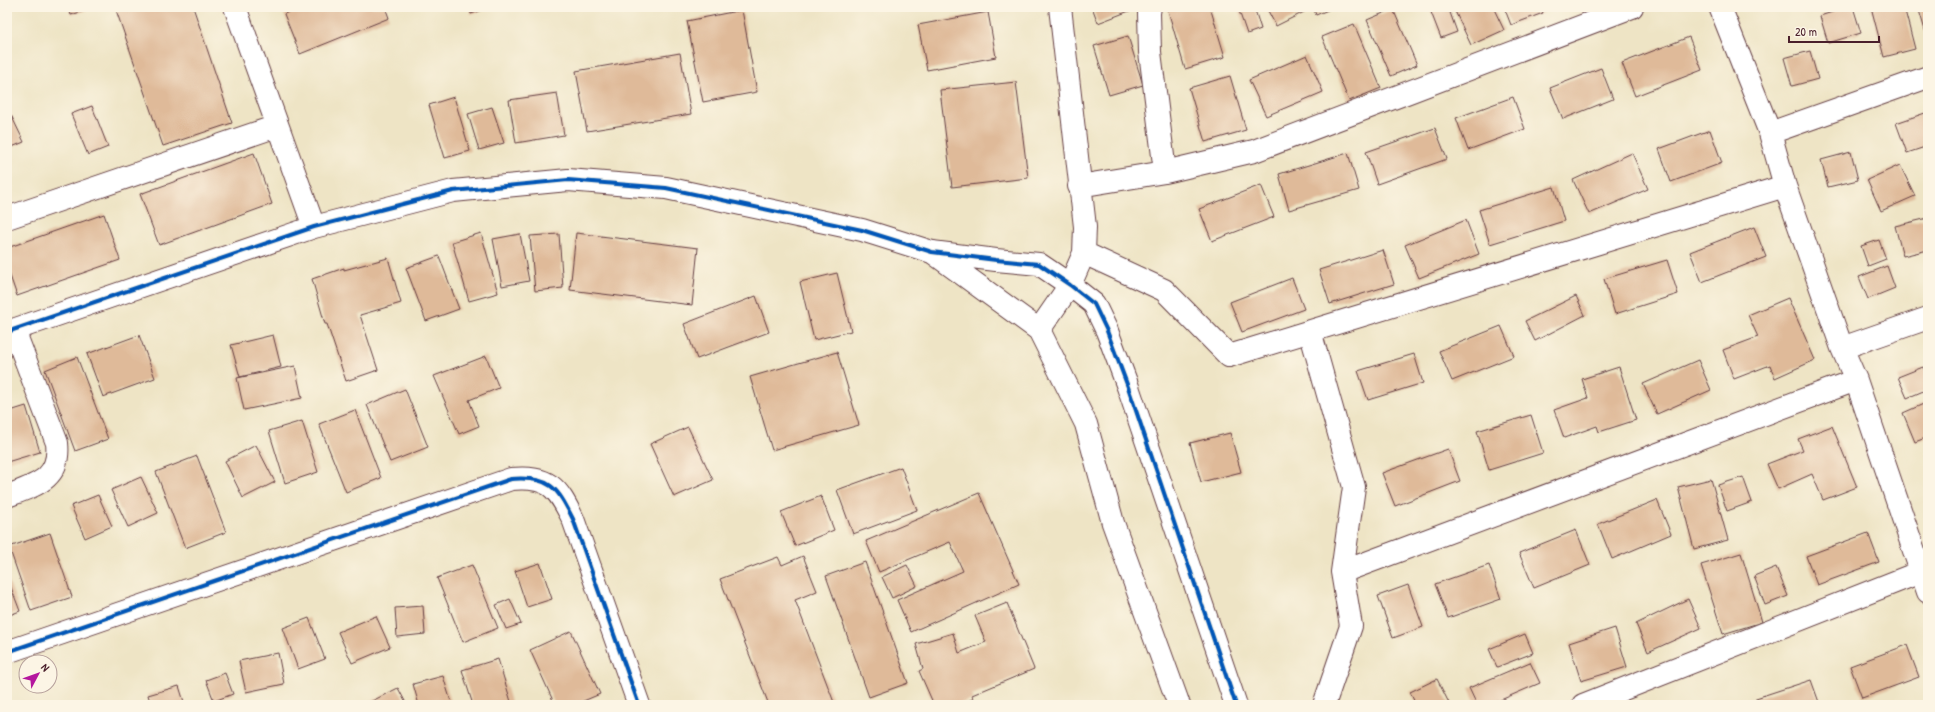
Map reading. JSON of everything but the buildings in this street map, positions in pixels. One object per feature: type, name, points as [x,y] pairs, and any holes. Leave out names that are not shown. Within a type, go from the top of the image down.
[{"type":"street","points":[[235,7],[314,226]]},
{"type":"street","points":[[1039,330],[1070,285],[1084,253],[1085,226],[1079,186],[1060,7]]},
{"type":"street","points":[[1150,7],[1150,52],[1165,172]]},
{"type":"street","points":[[1079,186],[1165,172],[1254,151],[1632,7]]},
{"type":"street","points":[[1720,7],[1770,133],[1785,186],[1842,348],[1856,380],[1924,570],[1928,592]]},
{"type":"street","points":[[1770,133],[1928,77]]},
{"type":"street","points":[[7,218],[277,126]]},
{"type":"street","points":[[7,496],[28,488],[47,477],[55,469],[58,455],[57,443],[10,331],[314,226],[453,191],[568,180],[666,188],[862,230],[932,252],[1038,264],[1070,285],[1094,304],[1107,331],[1128,387],[1236,705]]},
{"type":"street","points":[[1084,253],[1164,290],[1229,356],[1785,186]]},
{"type":"street","points":[[932,252],[1039,330],[1086,424],[1113,523],[1179,705]]},
{"type":"street","points":[[1842,348],[1928,318]]},
{"type":"street","points":[[1310,331],[1354,487],[1342,572],[1351,626],[1324,705]]},
{"type":"street","points":[[1342,572],[1856,380]]},
{"type":"street","points":[[7,652],[511,479],[531,477],[548,483],[563,499],[573,520],[639,705]]},
{"type":"street","points":[[1583,705],[1924,570]]},
{"type":"cycle path","points":[[7,332],[314,227],[453,191],[568,180],[666,188],[862,230],[932,252],[1039,264],[1070,285],[1094,304],[1107,331],[1128,387],[1236,705]]},
{"type":"cycle path","points":[[7,652],[511,479],[535,479],[544,482],[557,491],[573,519],[639,705]]}]
